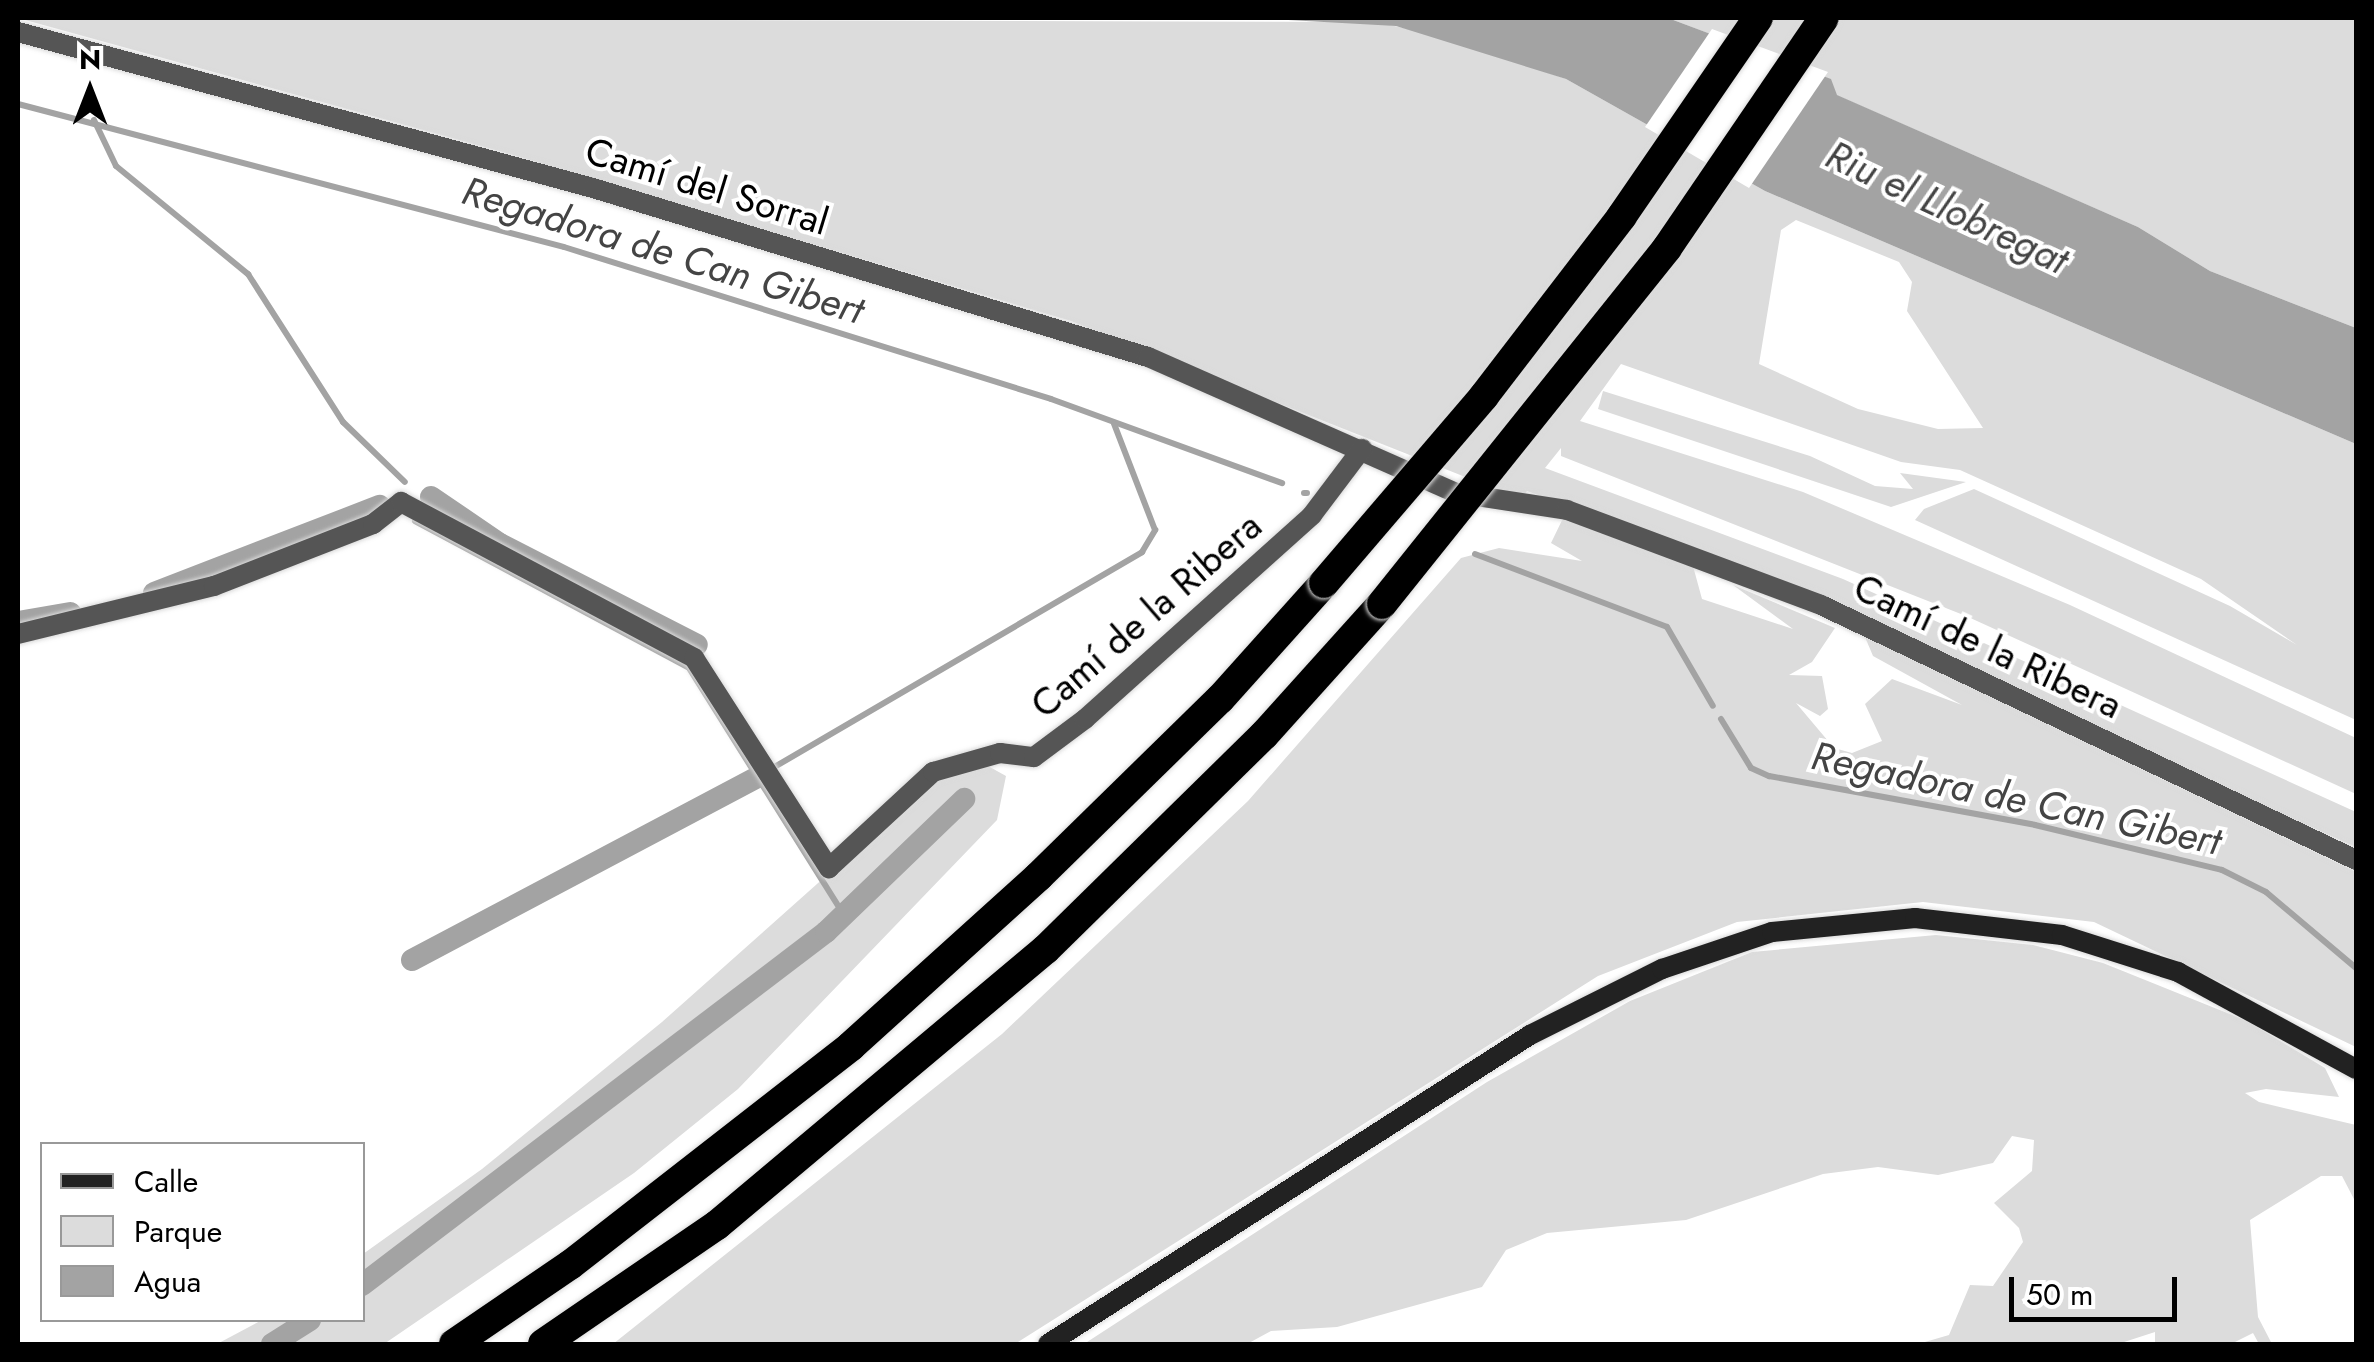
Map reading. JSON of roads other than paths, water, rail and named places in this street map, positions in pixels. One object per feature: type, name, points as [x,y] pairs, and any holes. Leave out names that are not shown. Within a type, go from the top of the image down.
[{"type":"highway","points":[[454,1344],[570,1265],[850,1046],[1039,876],[1220,699],[1484,396],[1599,246],[1758,18]]},
{"type":"highway","points":[[543,1344],[716,1226],[1046,949],[1264,735],[1382,604],[1667,248],[1824,18]]},
{"type":"highway","points":[[426,1344],[570,1265]]},
{"type":"main road","points":[[1048,1344],[1530,1035],[1662,969],[1772,932],[1914,918],[1992,922],[2062,935],[2194,979],[2356,1069]]},
{"type":"street","name":"Camí del Sorral","points":[[18,32],[593,188],[1148,356],[1362,449]]},
{"type":"street","name":"Camí de la Ribera","points":[[18,634],[214,586],[373,524],[401,502],[694,658],[829,868],[933,772],[1000,752],[1034,757],[1084,720],[1312,515],[1362,449],[1456,493],[1567,510],[1821,604],[2356,860]]},
{"type":"water","name":"Riu el Llobregat","points":[[1250,18],[1668,18],[1831,79],[1837,95],[2138,227],[2210,271],[2356,328],[2356,444],[1765,191],[1566,79],[1396,26]]},
{"type":"waterway","name":"Regadora de Can Gibert","points":[[18,104],[564,247],[1051,399],[1282,483]]},
{"type":"waterway","points":[[94,120],[116,166],[248,274],[343,422],[405,482]]},
{"type":"waterway","points":[[771,769],[1142,552],[1155,530],[1114,424]]},
{"type":"waterway","points":[[431,497],[500,544],[697,645]]},
{"type":"waterway","points":[[154,593],[380,506]]},
{"type":"waterway","points":[[415,521],[689,668],[844,915]]},
{"type":"waterway","name":"Regadora de Can Gibert","points":[[1475,554],[1667,627],[1713,706]]},
{"type":"waterway","points":[[18,622],[70,613]]},
{"type":"waterway","name":"Regadora de Can Gibert","points":[[1721,719],[1751,768],[1769,776],[2035,825],[2222,870],[2266,892],[2356,968]]},
{"type":"waterway","points":[[412,960],[759,776]]},
{"type":"waterway","points":[[365,1283],[826,932],[964,799]]},
{"type":"waterway","points":[[272,1344],[307,1322]]}]
